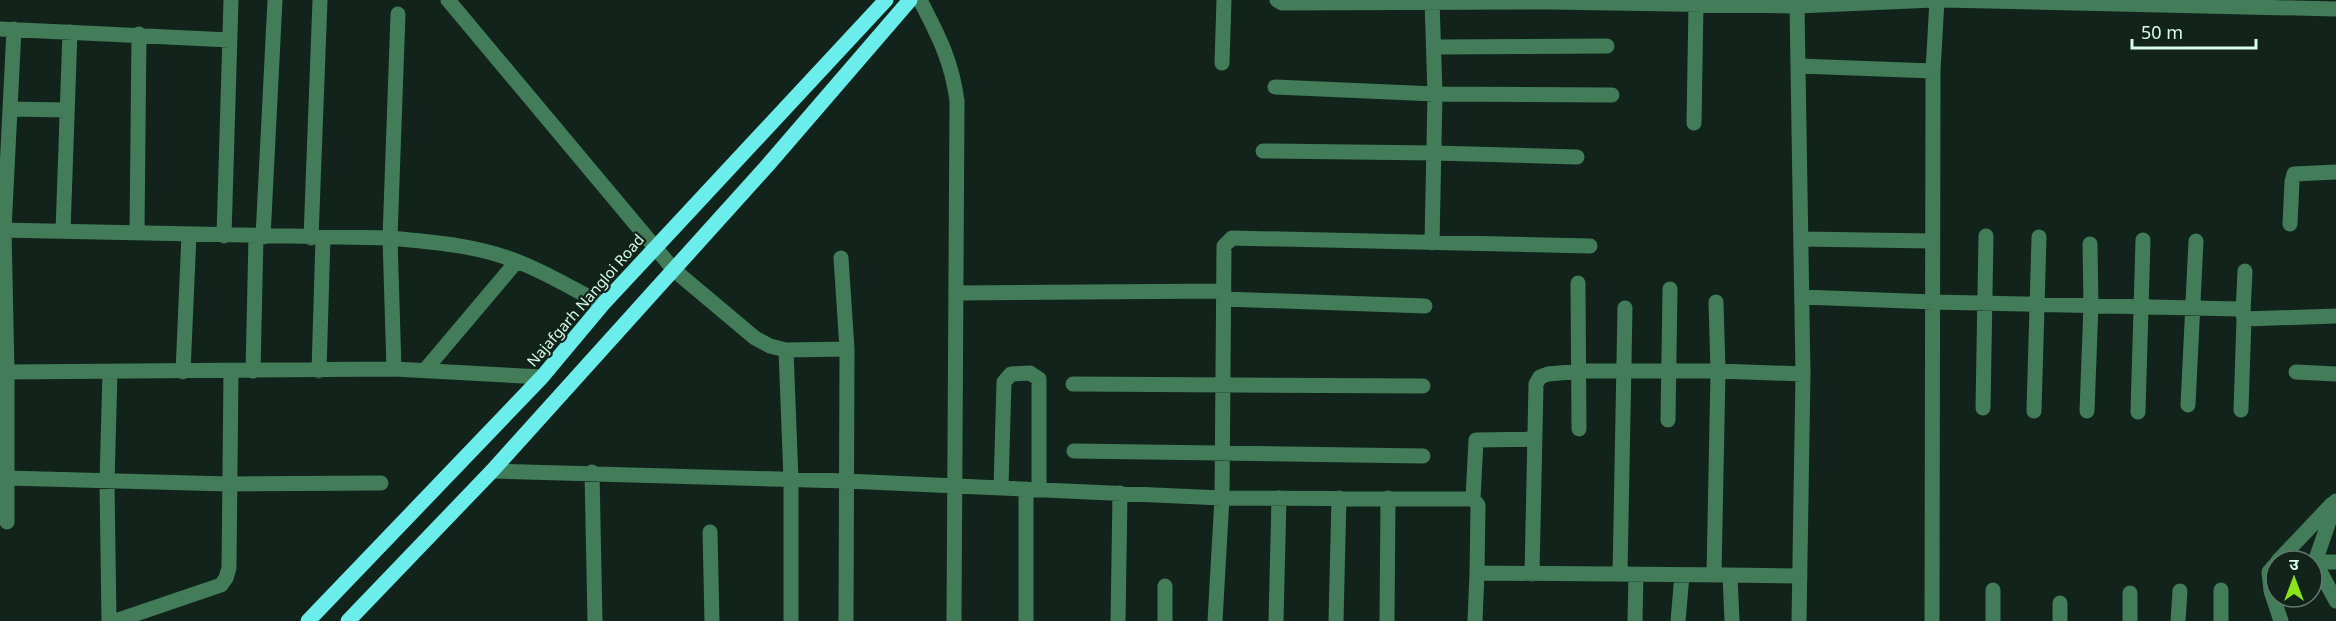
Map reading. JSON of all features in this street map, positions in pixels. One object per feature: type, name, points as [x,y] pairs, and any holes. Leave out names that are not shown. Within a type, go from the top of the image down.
[{"type":"main road","name":"Najafgarh Nangloi Road","points":[[308,621],[542,377],[654,248],[886,0]]},
{"type":"main road","points":[[348,621],[492,471],[674,270],[910,0]]},
{"type":"street","points":[[224,236],[231,0]]},
{"type":"street","points":[[253,370],[275,0]]},
{"type":"street","points":[[319,370],[317,238],[320,0]]},
{"type":"street","points":[[448,0],[674,270],[755,338],[770,346],[786,350],[847,349]]},
{"type":"street","points":[[920,0],[944,47],[953,74],[957,101],[954,621]]},
{"type":"street","points":[[1222,63],[1224,0]]},
{"type":"street","points":[[1277,0],[1282,3],[1432,1],[1797,6],[1936,0],[1933,70],[1932,621]]},
{"type":"street","points":[[1943,0],[2185,3],[2336,9]]},
{"type":"street","points":[[1431,243],[1435,94],[1432,1]]},
{"type":"street","points":[[1686,3],[1694,123]]},
{"type":"street","points":[[1797,6],[1803,374],[1799,621]]},
{"type":"street","points":[[394,369],[390,238],[398,14]]},
{"type":"street","points":[[7,522],[7,372],[2,230],[10,109],[7,29],[230,40]]},
{"type":"street","points":[[63,231],[70,32]]},
{"type":"street","points":[[137,233],[139,34]]},
{"type":"street","points":[[1434,47],[1607,46]]},
{"type":"street","points":[[1799,66],[1933,70]]},
{"type":"street","points":[[1275,87],[1435,94],[1612,95]]},
{"type":"street","points":[[10,109],[67,110]]},
{"type":"street","points":[[1263,151],[1577,157]]},
{"type":"street","points":[[2290,224],[2294,174],[2336,172]]},
{"type":"street","points":[[2,230],[390,238],[448,244],[482,250],[517,261],[603,304]]},
{"type":"street","points":[[183,372],[189,235]]},
{"type":"street","points":[[1983,408],[1986,236]]},
{"type":"street","points":[[2034,411],[2039,237]]},
{"type":"street","points":[[1215,621],[1222,498],[1224,246],[1232,238],[1590,246]]},
{"type":"street","points":[[1801,239],[1932,241]]},
{"type":"street","points":[[2138,412],[2143,240]]},
{"type":"street","points":[[2188,405],[2196,241]]},
{"type":"street","points":[[2087,411],[2091,305],[2090,244]]},
{"type":"street","points":[[841,258],[847,349],[846,621]]},
{"type":"street","points":[[425,370],[517,261]]},
{"type":"street","points":[[2241,410],[2245,271]]},
{"type":"street","points":[[1578,283],[1579,429]]},
{"type":"street","points":[[1668,420],[1670,289]]},
{"type":"street","points":[[956,293],[1224,295],[1425,306]]},
{"type":"street","points":[[1802,297],[1934,302],[2231,307],[2243,316],[2336,316]]},
{"type":"street","points":[[1716,302],[1722,575],[1731,621]]},
{"type":"street","points":[[1620,574],[1625,308]]},
{"type":"street","points":[[786,350],[791,480],[791,621]]},
{"type":"street","points":[[7,372],[394,369],[542,377]]},
{"type":"street","points":[[115,621],[221,585],[226,578],[229,568],[231,371]]},
{"type":"street","points":[[1532,574],[1536,384],[1540,377],[1578,371],[1718,371],[1803,374]]},
{"type":"street","points":[[109,621],[107,482],[110,372]]},
{"type":"street","points":[[2296,372],[2336,374]]},
{"type":"street","points":[[1001,488],[1004,382],[1011,374],[1030,373],[1040,379],[1026,621]]},
{"type":"street","points":[[1073,384],[1223,387],[1424,386]]},
{"type":"street","points":[[1475,621],[1478,505],[1473,499],[1474,443],[1476,440],[1534,439]]},
{"type":"street","points":[[1074,451],[1423,456]]},
{"type":"street","points":[[492,471],[592,472],[846,481],[1222,498],[1473,499]]},
{"type":"street","points":[[592,472],[595,621]]},
{"type":"street","points":[[6,478],[229,484],[381,483]]},
{"type":"street","points":[[1118,621],[1120,493]]},
{"type":"street","points":[[1276,621],[1279,498]]},
{"type":"street","points":[[1336,621],[1339,498]]},
{"type":"street","points":[[1387,621],[1388,498]]},
{"type":"street","points":[[2319,549],[2336,501]]},
{"type":"street","points":[[2290,549],[2336,501]]},
{"type":"street","points":[[710,532],[712,621]]},
{"type":"street","points":[[1476,573],[1800,576]]},
{"type":"street","points":[[1635,621],[1636,574]]},
{"type":"street","points":[[1678,621],[1682,575]]},
{"type":"street","points":[[2324,578],[2336,601]]},
{"type":"street","points":[[1165,586],[1165,621]]},
{"type":"street","points":[[1993,590],[1993,621]]},
{"type":"street","points":[[2221,590],[2221,621]]},
{"type":"street","points":[[2178,621],[2180,591]]},
{"type":"street","points":[[2130,592],[2130,621]]},
{"type":"street","points":[[2060,603],[2060,621]]}]
